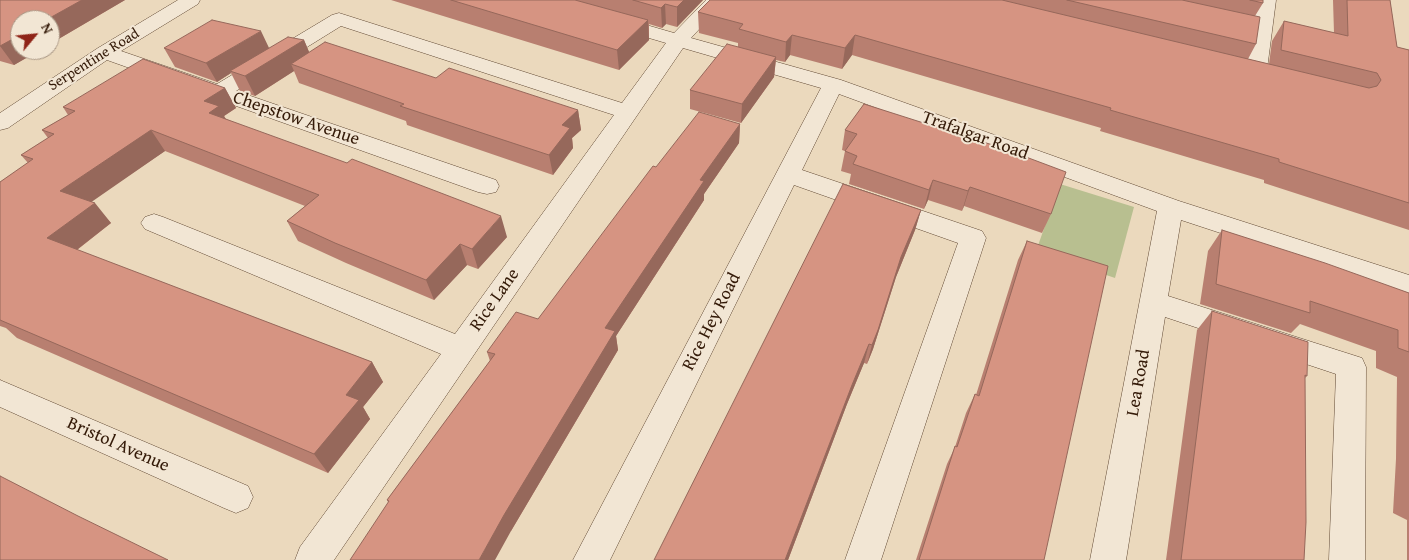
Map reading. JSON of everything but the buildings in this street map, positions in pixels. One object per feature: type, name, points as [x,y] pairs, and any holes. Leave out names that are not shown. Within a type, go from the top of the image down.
[{"type":"street","name":"Serpentine Road","points":[[0,123],[105,52],[191,0]]},
{"type":"street","name":"Rice Lane","points":[[313,560],[678,40],[717,0]]},
{"type":"street","points":[[1255,77],[1267,0]]},
{"type":"street","name":"Trafalgar Road","points":[[593,16],[833,84],[1170,207],[1409,285]]},
{"type":"street","points":[[219,92],[339,19],[627,112]]},
{"type":"street","points":[[1204,20],[1262,33]]},
{"type":"street","name":"Chepstow Avenue","points":[[105,52],[487,186]]},
{"type":"street","name":"Rice Hey Road","points":[[590,560],[833,84]]},
{"type":"street","points":[[787,174],[973,238],[864,560]]},
{"type":"street","name":"Lea Road","points":[[1108,560],[1170,207]]},
{"type":"street","points":[[154,224],[460,349]]},
{"type":"street","points":[[1153,302],[1351,367],[1347,560]]},
{"type":"street","name":"Bristol Avenue","points":[[0,393],[236,497]]},
{"type":"green space","points":[[1060,184],[1134,207],[1115,278],[1036,251]]}]
